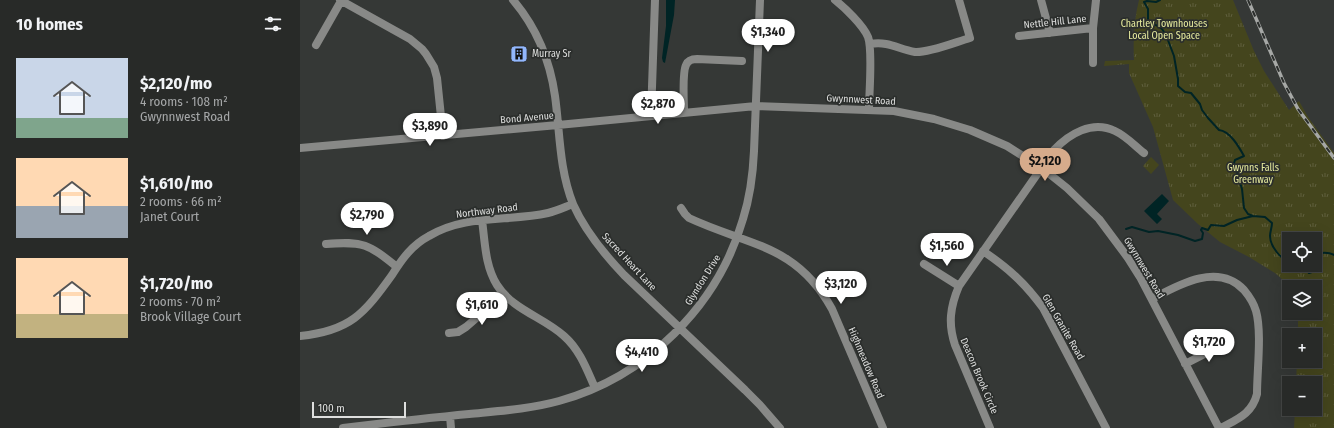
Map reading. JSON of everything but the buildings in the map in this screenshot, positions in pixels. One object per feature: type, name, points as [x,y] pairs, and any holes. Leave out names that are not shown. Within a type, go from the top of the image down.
[{"type":"street","points":[[316,45],[340,0],[410,39],[422,48],[434,67],[437,78],[443,136]]},
{"type":"street","name":"Sacred Heart Lane","points":[[513,0],[533,29],[545,57],[552,82],[563,166],[573,204],[584,224],[606,256],[760,405],[780,428]]},
{"type":"street","points":[[651,116],[655,0]]},
{"type":"street","name":"Glyndon Drive","points":[[343,428],[539,405],[564,399],[595,388],[630,369],[648,357],[680,328],[697,310],[728,261],[738,237],[749,197],[753,174],[760,0]]},
{"type":"street","points":[[835,0],[851,15],[865,32],[870,44],[869,109]]},
{"type":"street","points":[[870,44],[885,43],[915,52],[921,52],[970,38],[959,0]]},
{"type":"street","points":[[1041,0],[1050,33]]},
{"type":"street","points":[[1093,63],[1093,28],[1096,0]]},
{"type":"street","name":"Nettle Hill Lane","points":[[1019,36],[1093,28]]},
{"type":"street","points":[[684,112],[685,70],[688,62],[697,59],[742,61]]},
{"type":"street","name":"Bond Avenue","points":[[300,148],[756,106]]},
{"type":"street","name":"Gwynnwest Road","points":[[756,106],[869,109],[916,114],[970,130],[1007,146],[1042,168],[1072,192],[1104,225],[1128,258],[1152,299],[1220,428]]},
{"type":"street","name":"Deacon Brook Circle","points":[[990,428],[955,346],[952,334],[950,322],[951,310],[953,298],[959,286],[1054,150],[1068,137],[1076,132],[1094,127],[1100,127],[1115,131],[1144,154]]},
{"type":"street","name":"Northway Road","points":[[300,336],[336,329],[357,317],[375,299],[413,247],[430,235],[461,223],[548,213],[573,204]]},
{"type":"street","name":"Highmeadow Road","points":[[682,208],[684,214],[689,218],[764,247],[788,259],[817,285],[825,296],[838,323],[883,428]]},
{"type":"street","points":[[482,220],[489,265],[497,285],[512,302],[564,336],[580,354],[595,388]]},
{"type":"street","points":[[326,244],[361,244],[377,251],[397,267]]},
{"type":"street","name":"Glen Granite Road","points":[[983,251],[1006,267],[1018,278],[1043,308],[1106,428]]},
{"type":"street","points":[[924,264],[959,286]]},
{"type":"street","points":[[1152,299],[1185,282],[1204,277],[1218,277],[1232,281],[1240,286],[1254,306],[1258,337],[1257,394],[1253,407],[1238,419],[1220,428]]},
{"type":"street","points":[[449,333],[458,332],[466,327],[504,294]]},
{"type":"street","points":[[1185,364],[1224,344]]},
{"type":"street","points":[[450,416],[451,428]]},
{"type":"green space","name":"Gwynns Falls Greenway","points":[[1139,0],[1233,0],[1264,71],[1289,110],[1299,101],[1308,117],[1334,153],[1334,428],[1294,428],[1295,416],[1322,416],[1322,376],[1296,376],[1297,368],[1322,368],[1322,328],[1298,328],[1298,320],[1322,320],[1322,280],[1283,280],[1275,273],[1249,257],[1220,242],[1198,224],[1173,200],[1153,127],[1129,73],[1129,64],[1104,66],[1105,61],[1134,60],[1134,30]]},
{"type":"green space","points":[[1151,157],[1159,165],[1151,174],[1143,166]]},
{"type":"water","points":[[666,0],[675,0],[674,15],[665,63],[663,62],[662,58],[666,26]]},
{"type":"water","points":[[1162,194],[1169,201],[1157,214],[1162,219],[1157,224],[1144,211]]},
{"type":"waterway","points":[[1160,0],[1156,2],[1144,2],[1148,9],[1148,20],[1162,29],[1166,35],[1174,56],[1178,86],[1185,92],[1191,93],[1200,104],[1202,110],[1208,118],[1219,130],[1227,133],[1240,148],[1244,156],[1235,160],[1234,163],[1242,189],[1244,208],[1248,214],[1265,217],[1272,223],[1270,240],[1274,248],[1282,257]]},
{"type":"waterway","points":[[1126,229],[1132,227],[1149,232],[1158,231],[1178,235],[1195,241],[1202,239],[1202,228],[1208,230],[1211,225],[1224,226],[1237,220],[1253,216]]},
{"type":"waterway","points":[[1322,253],[1330,253],[1334,255]]},
{"type":"waterway","points":[[1308,272],[1312,272]]},
{"type":"railway","points":[[1248,0],[1284,83],[1298,109],[1334,158]]},
{"type":"place","name":"Murray Sr","points":[[519,54]]},
{"type":"park label","name":"Chartley Townhouses Local Open Space","points":[[1164,30]]}]
